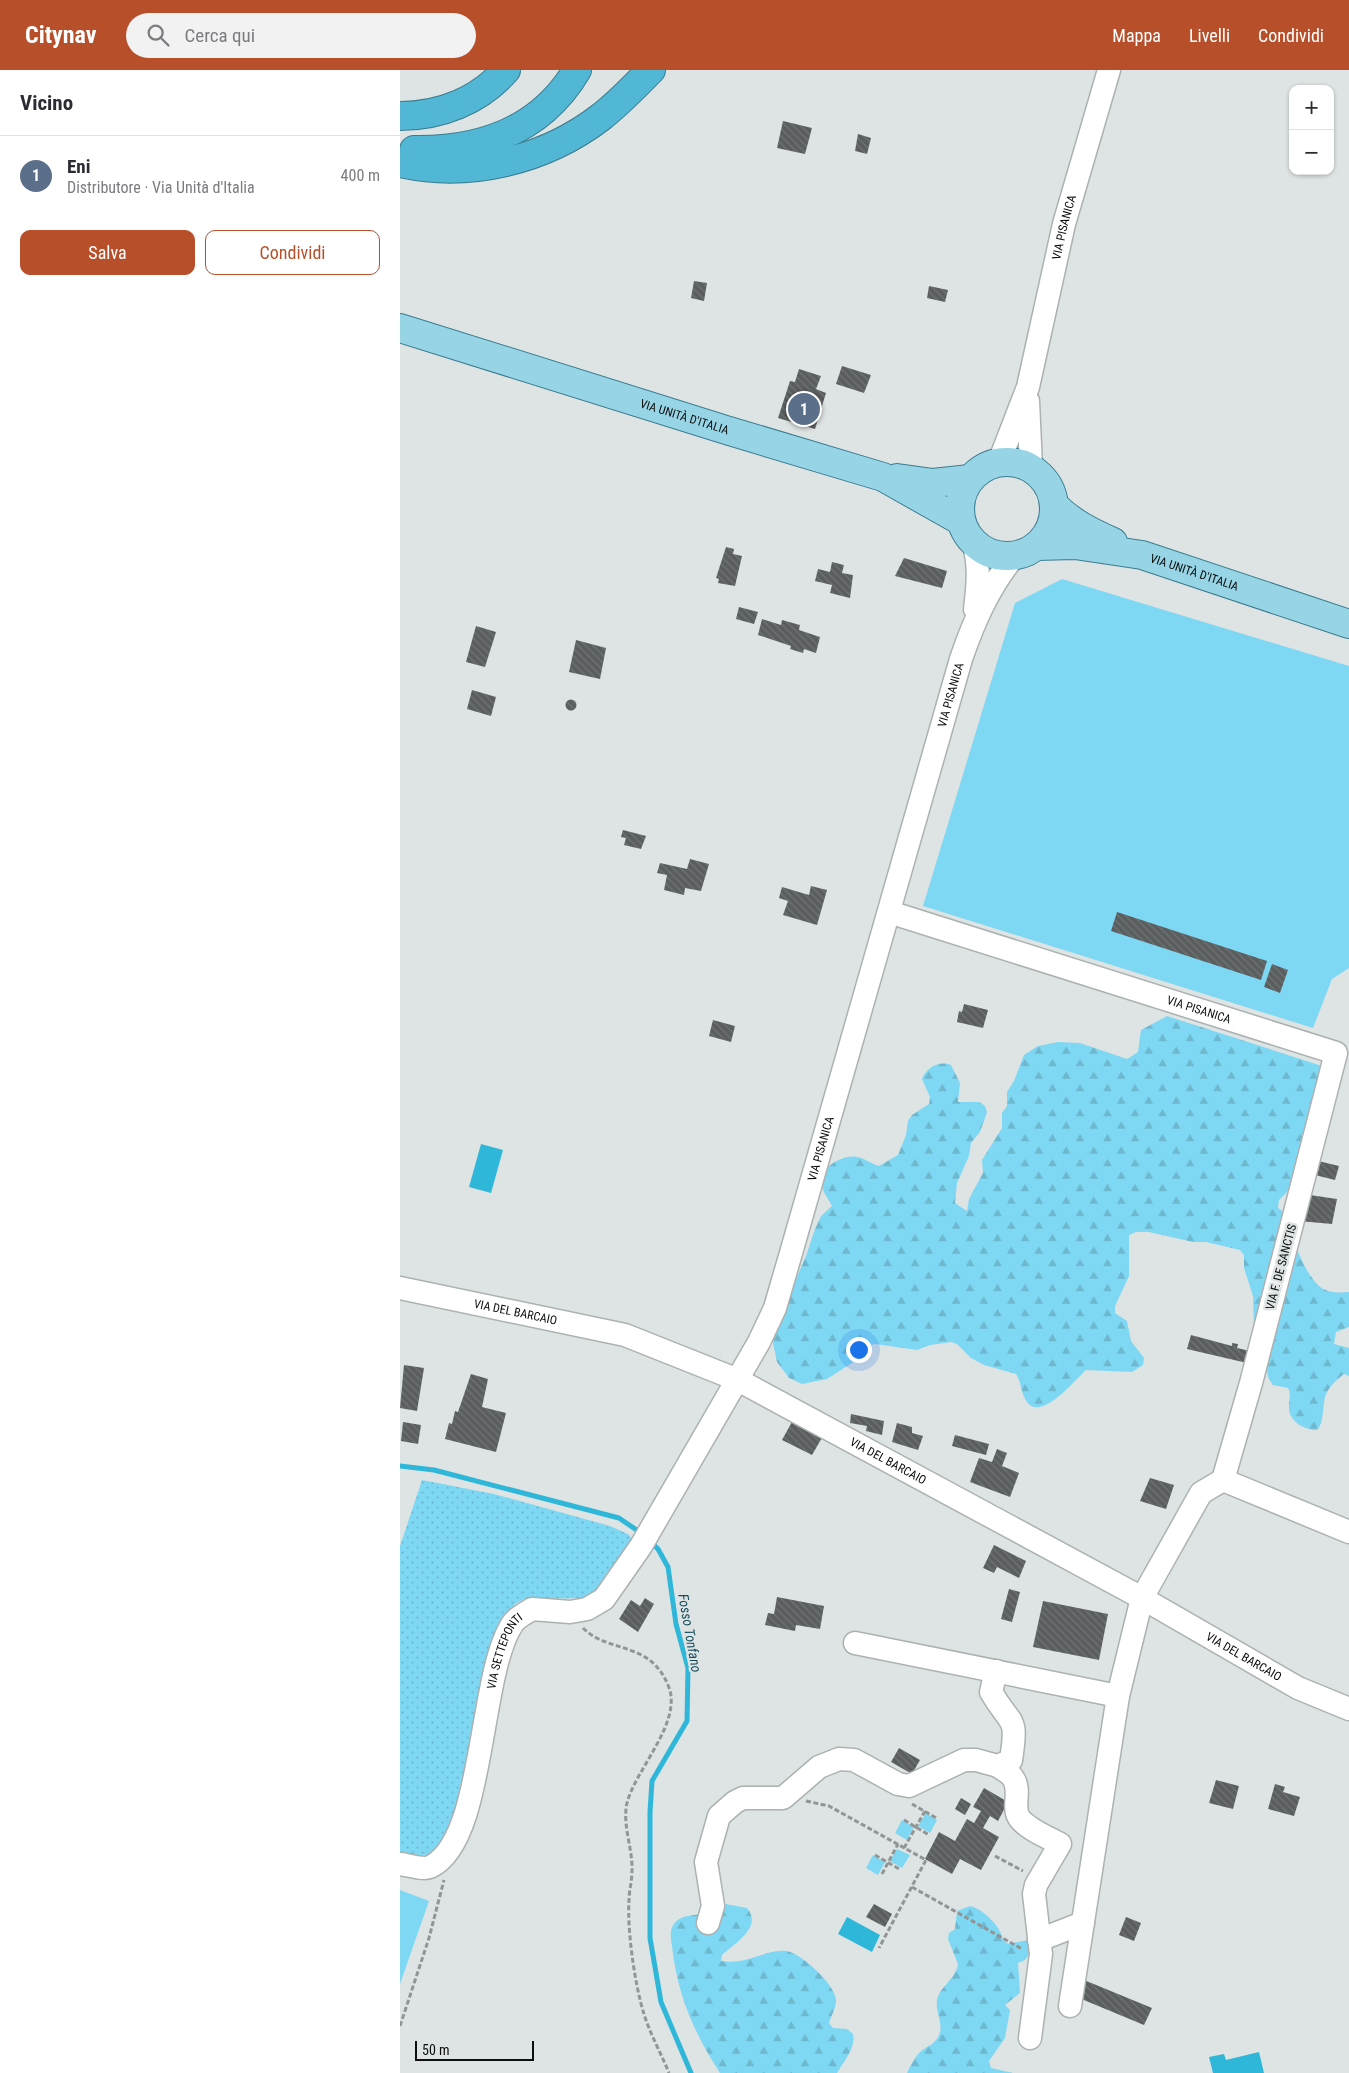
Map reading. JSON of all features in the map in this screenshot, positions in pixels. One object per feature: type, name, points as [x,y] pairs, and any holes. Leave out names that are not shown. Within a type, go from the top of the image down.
[{"type":"highway","points":[[400,116],[433,113],[452,108],[488,88],[506,70]]},
{"type":"highway","points":[[400,140],[429,141],[461,138],[492,131],[516,119],[537,105],[555,87],[566,70]]},
{"type":"highway","points":[[400,149],[448,149],[471,146],[493,140],[526,124],[546,108],[560,94],[577,70]]},
{"type":"highway","points":[[400,163],[438,168],[465,168],[491,165],[537,153],[579,132],[602,116],[651,70]]},
{"type":"main road","name":"VIA UNITÀ D'ITALIA","points":[[400,328],[883,477],[967,531],[985,551],[1000,556],[1075,545],[1142,555],[1349,624]]},
{"type":"main road","points":[[967,531],[962,495],[970,480],[983,468],[999,462],[1015,462],[1039,468],[1057,498],[1065,516],[1085,530],[1142,555]]},
{"type":"main road","points":[[883,477],[933,483],[970,480]]},
{"type":"main road","points":[[1026,551],[1052,524],[1057,498]]},
{"type":"street","name":"VIA PISANICA","points":[[999,462],[1028,387],[1064,224],[1109,70]]},
{"type":"street","name":"VIA PISANICA","points":[[1028,387],[1039,468]]},
{"type":"street","name":"VIA PISANICA","points":[[738,1380],[775,1308],[974,622],[979,578],[978,558],[967,531]]},
{"type":"street","name":"VIA PISANICA","points":[[974,622],[1000,574],[1026,551]]},
{"type":"street","name":"VIA PISANICA","points":[[889,912],[1336,1053]]},
{"type":"street","name":"VIA F. DE SANCTIS","points":[[1223,1480],[1251,1383],[1336,1053]]},
{"type":"street","name":"VIA DEL BARCAIO","points":[[400,1288],[625,1335],[738,1380],[1142,1598],[1298,1688],[1349,1709]]},
{"type":"street","name":"VIA SETTEPONTI","points":[[446,1857],[466,1812],[501,1652],[514,1622],[532,1609],[570,1612],[587,1609],[604,1599],[641,1546],[738,1380]]},
{"type":"street","points":[[1070,2006],[1118,1696],[1142,1598],[1201,1493],[1223,1480],[1349,1532]]},
{"type":"street","points":[[855,1643],[1118,1696]]},
{"type":"street","points":[[996,1671],[991,1684],[992,1692],[1012,1719],[1016,1730],[1007,1768],[1018,1792],[1016,1813],[1025,1824],[1060,1844],[1039,1880],[1034,1894],[1040,1949],[1030,2038]]},
{"type":"street","points":[[708,1922],[713,1906],[706,1862],[719,1816],[734,1802],[743,1798],[783,1798],[819,1766],[839,1759],[854,1760],[898,1784],[910,1786],[964,1760],[976,1760],[1007,1768]]},
{"type":"street","points":[[1058,1846],[1092,1863]]},
{"type":"street","points":[[400,1864],[428,1868],[446,1857]]},
{"type":"street","points":[[1040,1949],[1083,1923]]},
{"type":"path","points":[[1039,468],[1057,498]]},
{"type":"path","points":[[570,1612],[588,1633],[644,1656],[660,1671],[670,1687],[672,1707],[665,1728],[637,1776],[627,1805],[632,1871],[629,1903],[635,1976],[644,2014],[669,2073]]},
{"type":"path","points":[[783,1798],[829,1806],[926,1860],[879,1948]]},
{"type":"path","points":[[904,1848],[925,1811]]},
{"type":"path","points":[[904,1820],[929,1835]]},
{"type":"path","points":[[882,1874],[898,1844]]},
{"type":"path","points":[[875,1855],[901,1870]]},
{"type":"path","points":[[995,1856],[1039,1880]]},
{"type":"path","points":[[400,2026],[429,1938],[444,1881],[446,1857]]},
{"type":"path","points":[[912,1887],[1040,1949]]},
{"type":"green space","points":[[1062,579],[1349,666],[1349,968],[1332,979],[1313,1028],[923,906],[1015,603]]},
{"type":"green space","points":[[1167,1016],[1322,1066],[1294,1185],[1279,1200],[1278,1208],[1289,1216],[1299,1253],[1313,1279],[1326,1290],[1349,1292],[1349,1327],[1336,1332],[1334,1344],[1349,1348],[1349,1376],[1344,1374],[1328,1390],[1322,1421],[1317,1430],[1303,1427],[1292,1418],[1289,1409],[1290,1394],[1288,1388],[1273,1385],[1269,1379],[1254,1328],[1253,1296],[1244,1268],[1244,1255],[1240,1250],[1149,1232],[1136,1232],[1129,1235],[1129,1276],[1115,1306],[1115,1313],[1127,1321],[1131,1341],[1144,1358],[1143,1365],[1132,1372],[1086,1370],[1058,1397],[1041,1407],[1033,1407],[1027,1402],[1016,1374],[984,1365],[971,1358],[957,1344],[951,1342],[930,1345],[917,1350],[875,1344],[868,1346],[855,1361],[827,1379],[802,1384],[789,1378],[777,1362],[773,1343],[777,1323],[806,1256],[815,1229],[821,1216],[832,1206],[822,1188],[822,1176],[825,1170],[834,1162],[846,1157],[860,1158],[879,1166],[898,1155],[906,1135],[908,1121],[912,1115],[929,1104],[930,1097],[922,1079],[930,1068],[938,1064],[951,1065],[960,1083],[958,1102],[979,1102],[985,1106],[987,1112],[980,1132],[971,1143],[969,1156],[957,1183],[955,1203],[967,1211],[969,1199],[983,1173],[982,1160],[1002,1128],[1002,1113],[1007,1106],[1007,1092],[1014,1081],[1024,1055],[1038,1046],[1058,1042],[1080,1043],[1127,1059],[1138,1052],[1141,1030]]},
{"type":"green space","points":[[422,1480],[494,1494],[610,1526],[628,1534],[635,1542],[611,1581],[587,1598],[524,1599],[515,1604],[508,1613],[454,1828],[438,1849],[432,1853],[418,1856],[400,1853],[400,1546]]},
{"type":"green space","points":[[926,1813],[937,1820],[930,1833],[918,1826]]},
{"type":"green space","points":[[902,1820],[914,1827],[907,1840],[895,1833]]},
{"type":"green space","points":[[897,1849],[910,1855],[902,1868],[890,1861]]},
{"type":"green space","points":[[873,1855],[885,1862],[878,1875],[866,1868]]},
{"type":"green space","points":[[400,1890],[429,1901],[400,1984]]},
{"type":"green space","points":[[726,1904],[747,1908],[752,1922],[750,1928],[740,1940],[722,1955],[721,1961],[740,1961],[771,1952],[786,1951],[808,1963],[831,1987],[836,2001],[829,2023],[833,2028],[847,2029],[853,2034],[853,2044],[849,2054],[837,2073],[720,2073],[702,2043],[688,2012],[674,1964],[671,1929],[681,1918],[705,1913]]},
{"type":"green space","points":[[970,1906],[991,1919],[999,1929],[1003,1940],[1008,1944],[1029,1940],[1029,1954],[1018,1963],[1020,1993],[1005,2005],[1010,2010],[1005,2038],[989,2061],[991,2068],[1013,2073],[907,2073],[919,2053],[933,2043],[939,2035],[941,2026],[937,2000],[941,1991],[957,1969],[958,1964],[948,1939],[949,1933],[955,1929],[957,1911]]},
{"type":"shaded area","points":[[481,1144],[503,1150],[491,1193],[469,1187]]},
{"type":"shaded area","points":[[847,1917],[880,1935],[872,1952],[838,1934]]},
{"type":"shaded area","points":[[1259,2052],[1264,2073],[1213,2073],[1209,2057],[1224,2054],[1226,2060]]},
{"type":"building","points":[[783,121],[812,128],[805,154],[777,148]]},
{"type":"building","points":[[858,134],[871,138],[867,154],[855,151]]},
{"type":"building","points":[[694,281],[707,283],[704,301],[691,298]]},
{"type":"building","points":[[929,286],[948,290],[945,302],[927,298]]},
{"type":"building","points":[[842,366],[871,375],[864,393],[836,384]]},
{"type":"building","points":[[799,369],[821,376],[816,389],[826,393],[815,429],[778,418],[790,381],[795,382]]},
{"type":"building","points":[[726,547],[734,549],[733,554],[742,556],[735,586],[718,583],[719,579],[716,578]]},
{"type":"building","points":[[904,558],[947,571],[942,588],[895,576]]},
{"type":"building","points":[[832,562],[844,565],[842,573],[853,575],[850,598],[830,593],[832,585],[815,581],[818,569],[830,572]]},
{"type":"building","points":[[739,607],[758,612],[754,624],[736,619]]},
{"type":"building","points":[[762,619],[781,625],[782,620],[800,625],[799,630],[820,637],[816,653],[804,649],[803,653],[790,649],[791,646],[758,635]]},
{"type":"building","points":[[476,626],[496,632],[485,667],[466,662]]},
{"type":"building","points":[[576,640],[606,648],[600,679],[569,672]]},
{"type":"building","points":[[472,690],[496,697],[491,716],[467,709]]},
{"type":"building","points":[[569,700],[573,700],[576,705],[575,709],[569,710],[566,707],[566,703]]},
{"type":"building","points":[[623,830],[646,836],[641,849],[624,845],[626,838],[621,837]]},
{"type":"building","points":[[690,859],[709,864],[701,891],[685,888],[684,895],[664,890],[667,875],[657,873],[660,863],[687,869]]},
{"type":"building","points":[[811,886],[827,890],[817,925],[783,915],[788,901],[779,898],[782,887],[809,895]]},
{"type":"building","points":[[1117,912],[1267,961],[1261,980],[1111,931]]},
{"type":"building","points":[[1272,964],[1288,970],[1280,993],[1264,987]]},
{"type":"building","points":[[964,1004],[988,1010],[983,1028],[957,1022],[959,1011],[962,1012]]},
{"type":"building","points":[[713,1020],[735,1026],[731,1042],[709,1036]]},
{"type":"building","points":[[1314,1160],[1339,1166],[1335,1180],[1311,1174]]},
{"type":"building","points":[[1303,1194],[1337,1199],[1332,1224],[1299,1221]]},
{"type":"building","points":[[1191,1335],[1232,1346],[1232,1343],[1238,1344],[1237,1348],[1250,1351],[1247,1363],[1187,1349]]},
{"type":"building","points":[[404,1365],[424,1368],[417,1411],[400,1408]]},
{"type":"building","points":[[471,1374],[488,1379],[482,1407],[506,1413],[496,1452],[445,1439],[449,1423],[452,1424],[455,1411],[458,1412]]},
{"type":"building","points":[[851,1414],[884,1421],[882,1435],[866,1431],[867,1426],[850,1423]]},
{"type":"building","points":[[793,1420],[823,1436],[812,1455],[782,1440]]},
{"type":"building","points":[[403,1422],[421,1425],[418,1444],[401,1441]]},
{"type":"building","points":[[897,1423],[912,1427],[912,1433],[923,1436],[918,1450],[892,1442]]},
{"type":"building","points":[[955,1435],[989,1444],[986,1455],[952,1446]]},
{"type":"building","points":[[997,1449],[1007,1453],[1002,1466],[1019,1473],[1010,1497],[970,1482],[979,1458],[992,1462]]},
{"type":"building","points":[[1150,1478],[1174,1485],[1166,1509],[1140,1501]]},
{"type":"building","points":[[994,1545],[1026,1561],[1019,1578],[997,1567],[994,1573],[983,1568]]},
{"type":"building","points":[[1009,1589],[1020,1592],[1012,1622],[1001,1619]]},
{"type":"building","points":[[777,1597],[824,1606],[820,1629],[796,1625],[795,1631],[765,1625],[768,1613],[774,1614]]},
{"type":"building","points":[[645,1598],[654,1604],[638,1632],[619,1619],[631,1600],[640,1606]]},
{"type":"building","points":[[1043,1601],[1108,1614],[1099,1660],[1033,1647]]},
{"type":"building","points":[[899,1748],[920,1760],[912,1774],[891,1762]]},
{"type":"building","points":[[1216,1780],[1239,1786],[1233,1809],[1209,1803]]},
{"type":"building","points":[[1275,1784],[1285,1787],[1283,1792],[1300,1797],[1294,1816],[1268,1809]]},
{"type":"building","points":[[984,1788],[1008,1802],[998,1821],[990,1816],[983,1828],[999,1837],[981,1870],[960,1859],[952,1874],[925,1859],[939,1832],[955,1841],[967,1819],[974,1823],[981,1811],[973,1807]]},
{"type":"building","points":[[961,1798],[971,1804],[965,1815],[955,1809]]},
{"type":"building","points":[[874,1904],[892,1914],[885,1927],[866,1917]]},
{"type":"building","points":[[1126,1917],[1141,1923],[1134,1941],[1119,1935]]},
{"type":"building","points":[[1084,1980],[1152,2008],[1144,2025],[1079,1998]]},
{"type":"waterway","name":"Fosso Tonfano","points":[[400,1466],[434,1470],[619,1518],[641,1533]]},
{"type":"waterway","name":"Fosso Tonfano","points":[[651,1542],[658,1549],[668,1567],[676,1624],[688,1668],[687,1721],[652,1781],[650,1812],[650,1938],[661,2002],[691,2073]]},
{"type":"place","name":"Eni","points":[[804,409]]}]
